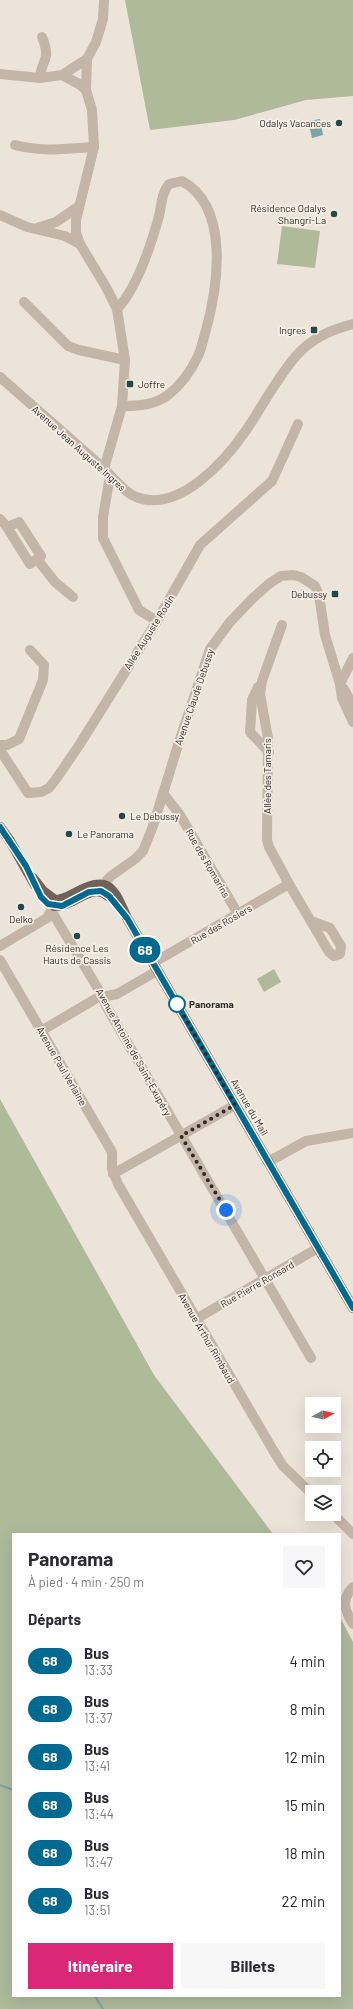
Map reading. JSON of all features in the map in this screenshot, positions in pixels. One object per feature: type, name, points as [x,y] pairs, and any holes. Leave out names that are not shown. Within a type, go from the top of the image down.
[{"type":"main road","points":[[0,827],[33,878],[41,897],[48,904],[54,906],[62,899],[90,885],[99,883],[105,888]]},
{"type":"main road","name":"Avenue du Mail","points":[[105,888],[113,891],[155,967],[353,1308]]},
{"type":"street","points":[[104,0],[103,19],[96,42],[87,59],[86,90],[92,110],[94,147],[84,192],[78,207],[76,233],[80,244],[106,287],[117,310],[121,327],[125,360],[122,406],[107,472],[103,517],[103,538],[138,610],[157,621]]},
{"type":"street","points":[[40,78],[40,71],[47,57],[42,37]]},
{"type":"street","points":[[0,74],[40,78],[62,75],[87,59]]},
{"type":"street","points":[[62,75],[79,84],[86,90]]},
{"type":"street","points":[[15,145],[30,149],[50,150],[94,147]]},
{"type":"street","points":[[117,310],[126,299],[152,239],[159,214],[163,190],[168,184],[175,181],[182,181],[196,191],[207,211],[215,231],[217,259],[215,291],[208,322],[198,355],[181,384],[167,396],[152,403],[122,406]]},
{"type":"street","points":[[36,228],[56,222],[78,207]]},
{"type":"street","points":[[0,215],[36,228],[65,236],[80,244]]},
{"type":"street","points":[[24,302],[68,346],[79,350],[125,360]]},
{"type":"street","name":"Avenue Jean Auguste Ingres","points":[[0,377],[107,472],[125,490],[145,500],[164,499],[185,491],[212,470],[226,455],[246,430],[296,356],[324,334],[353,324]]},
{"type":"street","name":"Allée Auguste Rodin","points":[[0,750],[28,793],[41,792],[49,788],[78,747],[157,621],[200,545],[272,481],[298,424]]},
{"type":"street","points":[[4,523],[30,564],[37,559],[55,582],[73,597]]},
{"type":"street","name":"Avenue Claude Debussy","points":[[105,888],[111,876],[135,859],[143,851],[153,826],[210,649],[230,622],[244,607],[270,583],[280,576],[292,575],[302,577],[314,586],[320,602],[329,652],[340,684],[342,698],[353,722]]},
{"type":"street","name":"Allée des Tamaris","points":[[282,625],[262,680],[260,694],[268,738],[267,840],[269,847],[289,884],[311,921]]},
{"type":"street","points":[[0,745],[7,745],[19,739],[43,680],[44,665],[30,650]]},
{"type":"street","points":[[340,684],[353,658]]},
{"type":"street","points":[[262,680],[252,700],[250,732],[268,752]]},
{"type":"street","name":"Avenue Claude Debussy","points":[[340,684],[353,706]]},
{"type":"street","name":"Rue des Romarins","points":[[163,793],[180,815],[238,914]]},
{"type":"street","name":"Rue des Rosiers","points":[[41,1031],[104,993],[116,994],[238,914],[289,884]]},
{"type":"street","points":[[0,946],[47,918],[54,906]]},
{"type":"street","name":"Avenue Antoine de Saint-Exupéry","points":[[54,906],[104,993],[106,1006],[311,1358]]},
{"type":"street","name":"Avenue Paul Verlaine","points":[[0,960],[112,1152],[118,1172]]},
{"type":"street","points":[[118,1172],[235,1105]]},
{"type":"street","points":[[268,1162],[306,1141],[353,1133]]},
{"type":"street","name":"Avenue Arthur Rimbaud","points":[[118,1172],[196,1319],[283,1466],[305,1487]]},
{"type":"street","name":"Rue Pierre Ronsard","points":[[196,1319],[318,1248]]},
{"type":"street","points":[[340,1521],[353,1534]]},
{"type":"street","points":[[353,1587],[345,1597],[345,1604],[348,1616],[353,1624]]},
{"type":"green space","points":[[125,0],[353,0],[353,96],[306,100],[234,120],[150,130]]},
{"type":"green space","points":[[282,226],[320,231],[315,268],[277,264]]},
{"type":"green space","points":[[274,969],[281,982],[264,992],[257,979]]},
{"type":"green space","points":[[0,1099],[154,1375],[272,1533],[12,1533],[12,1997],[341,1997],[341,1619],[353,1642],[353,2009],[0,2009]]},
{"type":"water","points":[[320,119],[323,135],[312,138],[308,121]]},
{"type":"waterway","points":[[0,1785],[12,1790]]},
{"type":"waterway","points":[[96,1997],[103,2009]]},
{"type":"bus line","name":"68","points":[[0,827],[26,866],[41,897],[48,904],[62,906],[96,890],[104,892],[109,896],[127,918],[353,1308]]},
{"type":"place","name":"Odalys Vacances","points":[[339,123]]},
{"type":"place","name":"Résidence Odalys Shangri-La","points":[[334,214]]},
{"type":"place","name":"Ingres","points":[[314,330]]},
{"type":"place","name":"Joffre","points":[[130,384]]},
{"type":"place","name":"Debussy","points":[[335,594]]},
{"type":"place","name":"Le Debussy","points":[[122,816]]},
{"type":"place","name":"Le Panorama","points":[[69,834]]},
{"type":"place","name":"Delko","points":[[21,907]]},
{"type":"place","name":"Résidence Les Hauts de Cassis","points":[[77,936]]},
{"type":"place","name":"Panorama","points":[[177,1004]]},
{"type":"route","points":[[177,1004],[235,1105],[181,1136],[226,1210]]}]
